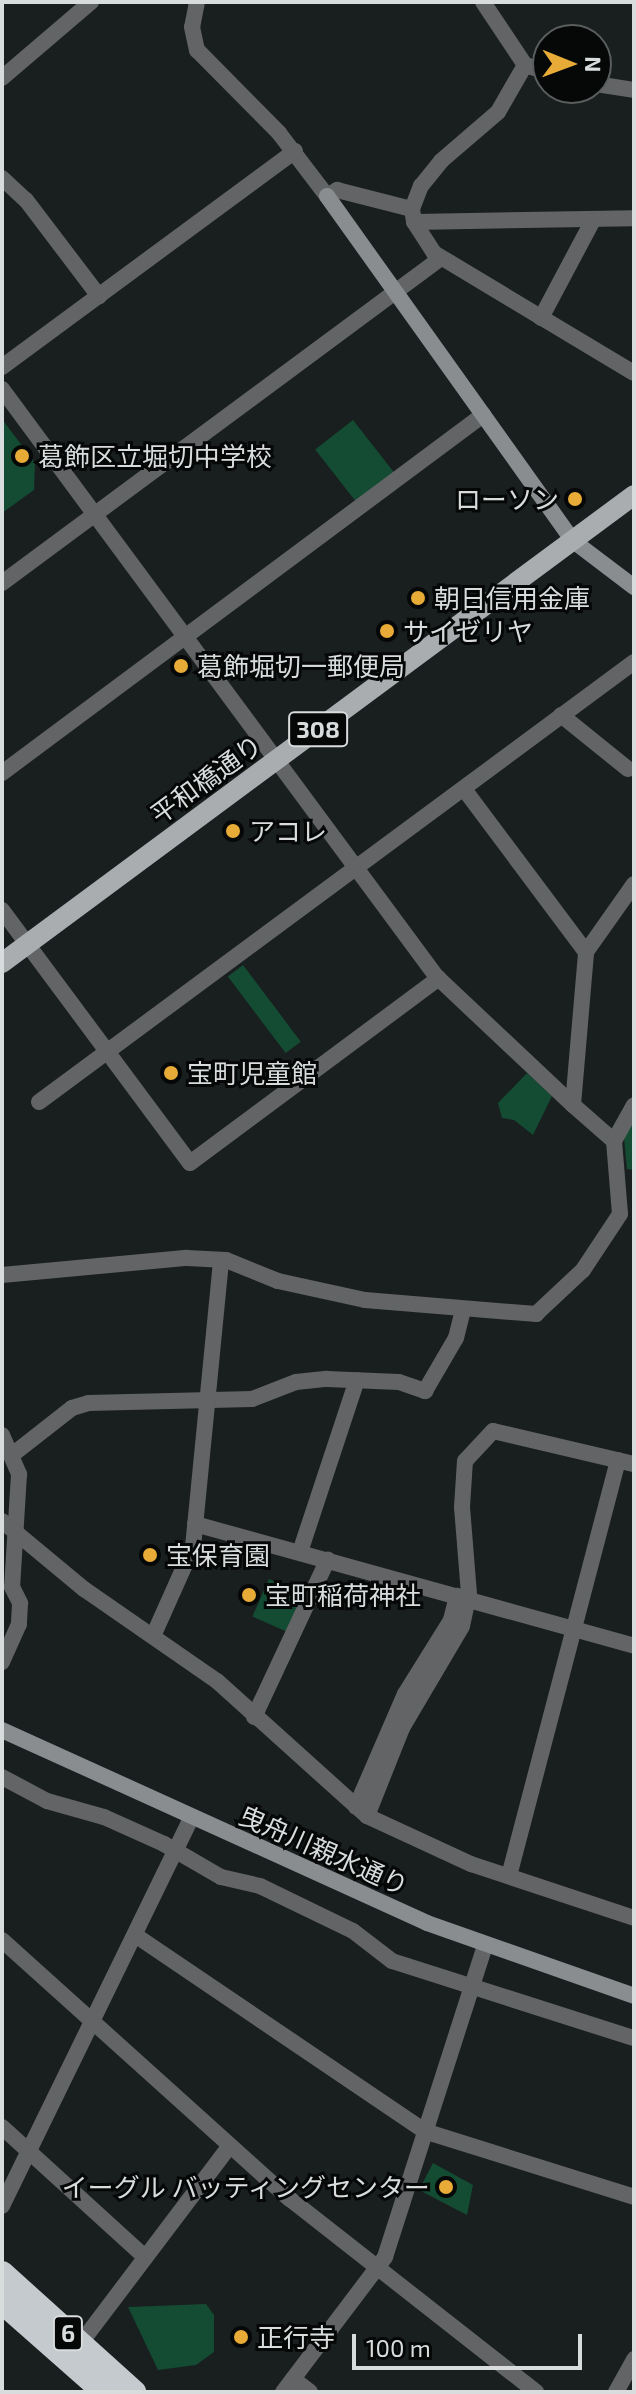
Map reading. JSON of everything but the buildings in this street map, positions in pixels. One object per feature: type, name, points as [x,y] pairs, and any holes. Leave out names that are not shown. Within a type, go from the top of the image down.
[{"type":"highway","name":"6","points":[[2,2273],[134,2392]]},
{"type":"highway","name":"6","points":[[2,2302],[104,2392]]},
{"type":"main road","name":"平和橋通り","points":[[2,963],[634,495]]},
{"type":"street","points":[[2,78],[91,2]]},
{"type":"street","points":[[197,2],[192,27],[197,50],[295,151],[572,540],[634,587]]},
{"type":"street","points":[[483,2],[525,65],[532,67]]},
{"type":"street","points":[[525,65],[498,112],[441,161],[421,186],[413,216],[441,258],[634,373]]},
{"type":"street","points":[[612,87],[634,90]]},
{"type":"street","points":[[2,367],[295,151]]},
{"type":"street","points":[[2,178],[26,200],[99,296]]},
{"type":"street","points":[[327,196],[337,190],[413,216],[634,218]]},
{"type":"street","points":[[541,318],[593,220]]},
{"type":"street","points":[[2,583],[441,258]]},
{"type":"street","points":[[2,389],[439,978],[614,1141]]},
{"type":"street","points":[[2,773],[483,415]]},
{"type":"street","points":[[39,1102],[634,662]]},
{"type":"street","points":[[561,715],[628,769]]},
{"type":"street","points":[[464,789],[586,952]]},
{"type":"street","points":[[573,1105],[586,952],[634,884]]},
{"type":"street","points":[[2,910],[190,1163],[439,978]]},
{"type":"street","points":[[2,1275],[221,1260],[278,1281],[365,1300],[536,1314],[583,1270],[627,1217],[614,1141],[634,1105]]},
{"type":"street","points":[[154,1634],[193,1547],[221,1260]]},
{"type":"street","points":[[12,1455],[72,1408],[88,1403],[252,1399],[296,1382],[399,1382],[425,1391],[456,1338],[463,1309]]},
{"type":"street","points":[[300,1552],[357,1380]]},
{"type":"street","points":[[362,1812],[405,1694],[462,1598],[469,1549],[462,1507],[465,1461],[487,1434],[626,1462],[572,1629],[509,1876]]},
{"type":"street","points":[[2,1435],[19,1474],[8,1526],[12,1587],[20,1603],[19,1624],[2,1662]]},
{"type":"street","points":[[195,1524],[634,1646]]},
{"type":"street","points":[[8,1526],[84,1589],[154,1634],[362,1812],[435,1850],[634,1918]]},
{"type":"street","points":[[254,1717],[328,1559]]},
{"type":"street","name":"曳舟川親水通り","points":[[2,1730],[485,1945],[634,1996]]},
{"type":"street","points":[[2,1777],[47,1801],[104,1817],[178,1852],[221,1877],[260,1886],[353,1931],[392,1961],[634,2038]]},
{"type":"street","points":[[2,2206],[178,1852],[192,1817]]},
{"type":"street","points":[[135,1935],[424,2131],[634,2197]]},
{"type":"street","points":[[2,1940],[230,2146],[378,2270],[536,2392]]},
{"type":"street","points":[[310,2392],[288,2386],[378,2270],[485,1945]]},
{"type":"street","points":[[2,2127],[145,2257]]},
{"type":"street","points":[[80,2344],[230,2146]]},
{"type":"street","points":[[616,2392],[634,2359]]},
{"type":"green space","points":[[2,419],[35,463],[34,490],[2,513]]},
{"type":"green space","points":[[353,420],[394,473],[356,502],[315,450]]},
{"type":"green space","points":[[243,965],[301,1042],[286,1053],[228,976]]},
{"type":"green space","points":[[527,1073],[552,1096],[533,1135],[514,1120],[502,1118],[498,1103]]},
{"type":"green space","points":[[634,1120],[634,1170],[627,1169],[624,1138]]},
{"type":"green space","points":[[269,1579],[305,1595],[288,1632],[252,1616]]},
{"type":"green space","name":"イーグル バッティングセンター","points":[[433,2163],[473,2185],[467,2215],[419,2190]]},
{"type":"green space","points":[[206,2304],[214,2315],[214,2352],[196,2365],[158,2370],[128,2307]]},
{"type":"place","name":"葛飾区立堀切中学校","points":[[22,456]]},
{"type":"place","name":"ローソン","points":[[575,499]]},
{"type":"place","name":"朝日信用金庫","points":[[418,598]]},
{"type":"place","name":"サイゼリヤ","points":[[387,631]]},
{"type":"place","name":"葛飾堀切一郵便局","points":[[181,666]]},
{"type":"place","name":"アコレ","points":[[233,831]]},
{"type":"place","name":"宝町児童館","points":[[171,1073]]},
{"type":"place","name":"宝保育園","points":[[150,1555]]},
{"type":"place","name":"宝町稲荷神社","points":[[249,1595]]},
{"type":"place","name":"イーグル バッティングセンター","points":[[446,2187]]},
{"type":"place","name":"正行寺","points":[[241,2337]]}]
